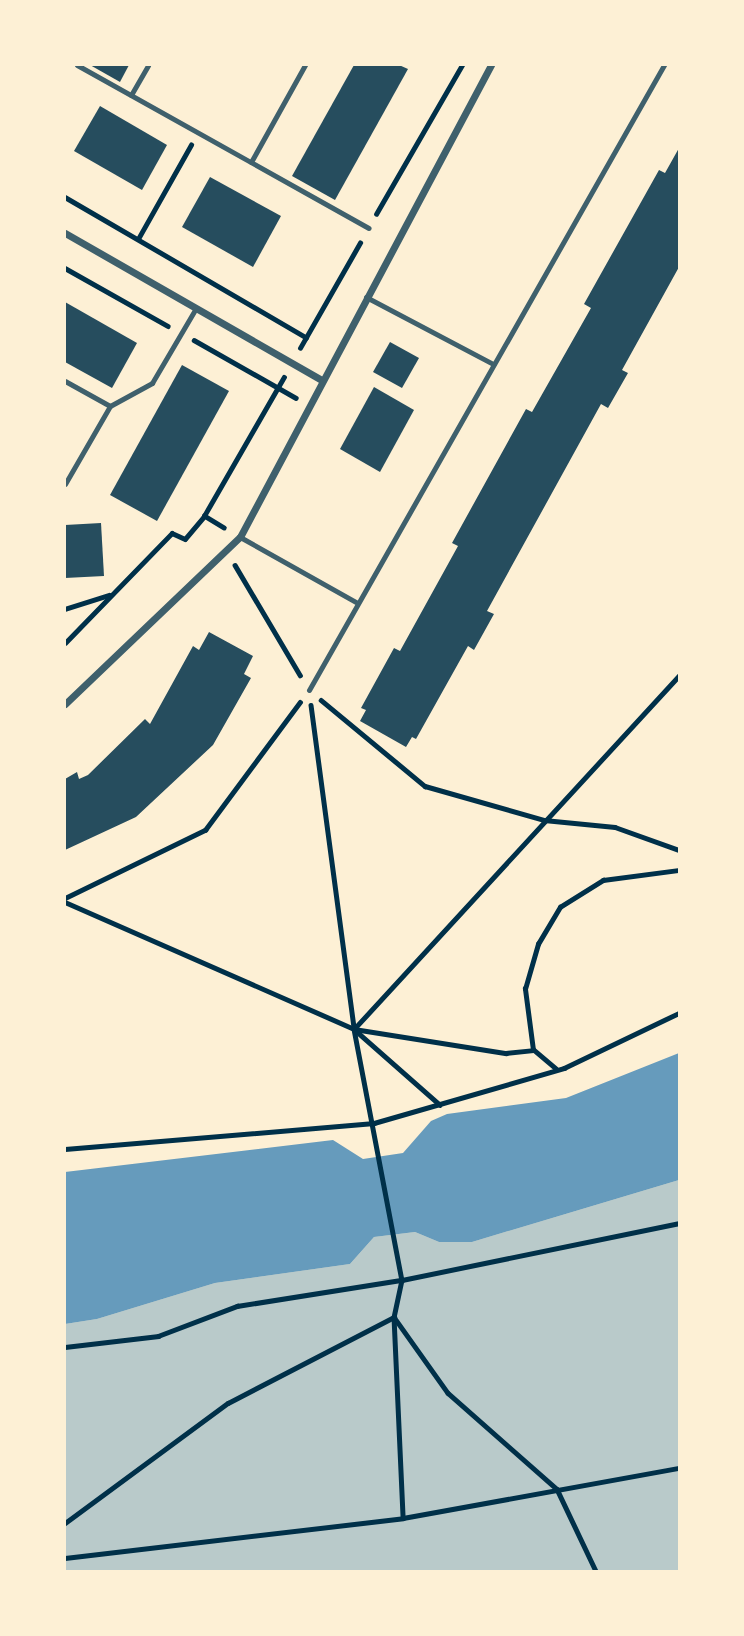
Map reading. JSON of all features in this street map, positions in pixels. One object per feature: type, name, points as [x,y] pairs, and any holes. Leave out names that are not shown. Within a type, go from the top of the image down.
[{"type":"street","points":[[65,704],[240,537],[491,65]]},
{"type":"street","points":[[65,234],[322,380]]},
{"type":"lane","points":[[77,65],[369,228]]},
{"type":"lane","points":[[131,95],[148,65]]},
{"type":"lane","points":[[251,162],[305,65]]},
{"type":"lane","points":[[309,691],[356,602],[664,65]]},
{"type":"lane","points":[[366,297],[493,364]]},
{"type":"lane","points":[[65,484],[110,407],[152,383],[196,308]]},
{"type":"lane","points":[[65,381],[110,407]]},
{"type":"lane","points":[[240,537],[356,602]]},
{"type":"path","points":[[65,643],[172,533],[185,539],[204,516],[461,65]]},
{"type":"path","points":[[138,239],[198,132]]},
{"type":"path","points":[[65,197],[306,337]]},
{"type":"path","points":[[204,516],[240,537]]},
{"type":"path","points":[[233,562],[309,691],[425,786],[544,820],[615,827],[679,850]]},
{"type":"path","points":[[65,609],[110,595]]},
{"type":"path","points":[[354,1029],[679,676]]},
{"type":"path","points":[[65,900],[205,830],[309,691]]},
{"type":"path","points":[[309,691],[354,1029],[402,1280],[394,1317],[403,1518]]},
{"type":"path","points":[[556,1069],[533,1050],[525,989],[538,944],[560,907],[603,880],[679,870]]},
{"type":"path","points":[[65,900],[354,1029],[506,1052],[533,1050]]},
{"type":"path","points":[[65,1149],[374,1123],[556,1069],[679,1013]]},
{"type":"path","points":[[354,1029],[441,1105]]},
{"type":"path","points":[[65,1347],[158,1336],[237,1306],[402,1280],[679,1223]]},
{"type":"path","points":[[394,1317],[448,1392],[557,1489],[596,1571]]},
{"type":"path","points":[[65,1523],[228,1404],[394,1317]]},
{"type":"path","points":[[65,1558],[403,1518],[679,1468]]},
{"type":"shaded area","points":[[679,1180],[679,1571],[65,1571],[65,1324],[97,1319],[215,1283],[350,1264],[374,1237],[415,1232],[439,1242],[472,1242]]},
{"type":"water","points":[[679,1053],[679,1180],[472,1242],[439,1242],[415,1232],[374,1237],[350,1264],[215,1283],[97,1319],[65,1324],[65,1172],[333,1140],[363,1159],[403,1153],[431,1121],[447,1114],[566,1098]]},
{"type":"building","points":[[90,65],[129,65],[120,82]]},
{"type":"building","points":[[354,65],[399,65],[408,69],[335,200],[292,176]]},
{"type":"building","points":[[100,106],[167,145],[142,190],[74,151]]},
{"type":"building","points":[[679,148],[679,267],[622,370],[628,373],[608,408],[601,404],[487,611],[494,614],[474,650],[468,646],[416,739],[412,737],[406,747],[360,721],[366,710],[361,708],[394,648],[400,651],[458,546],[452,543],[526,409],[532,412],[591,308],[584,304],[659,170],[665,173]]},
{"type":"building","points":[[210,177],[281,216],[253,267],[182,227]]},
{"type":"building","points":[[65,302],[137,343],[112,388],[65,362]]},
{"type":"building","points":[[390,342],[419,358],[402,388],[373,372]]},
{"type":"building","points":[[182,365],[229,391],[157,521],[110,495]]},
{"type":"building","points":[[374,387],[414,410],[380,472],[340,449]]},
{"type":"building","points":[[101,523],[104,576],[65,578],[65,525]]},
{"type":"building","points":[[209,632],[253,656],[244,674],[251,678],[213,745],[136,817],[65,850],[65,779],[77,772],[79,779],[88,775],[145,719],[150,724],[193,646],[199,650]]}]
